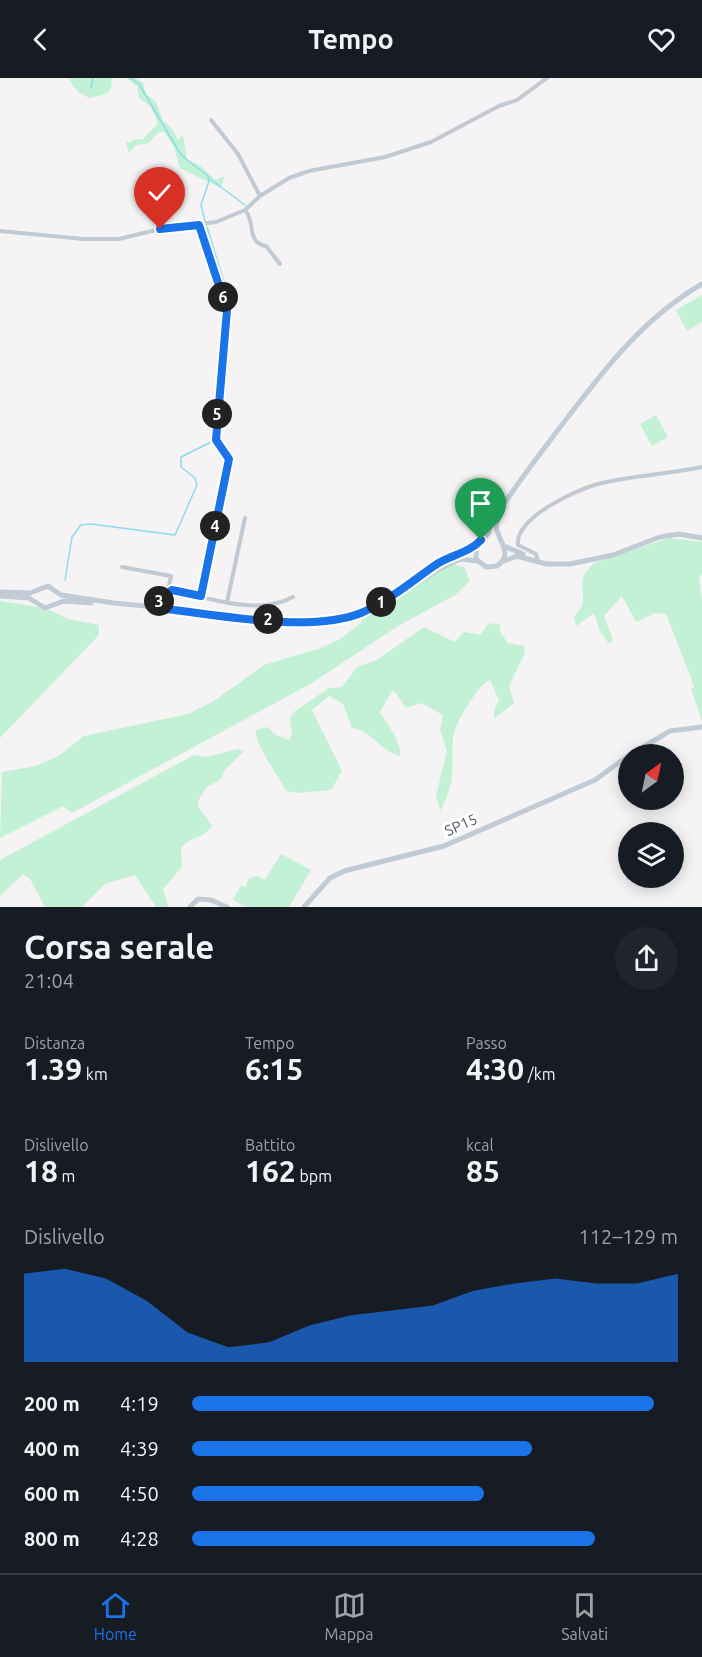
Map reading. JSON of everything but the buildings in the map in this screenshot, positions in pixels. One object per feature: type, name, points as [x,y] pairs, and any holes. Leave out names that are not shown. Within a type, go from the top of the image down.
[{"type":"main road","points":[[331,622],[370,608],[442,560],[476,546],[486,538],[496,510],[511,494],[594,382],[643,327],[665,307],[702,284]]},
{"type":"main road","points":[[511,494],[497,519],[496,531],[504,546],[535,561]]},
{"type":"main road","points":[[0,594],[30,593],[48,586],[68,596],[114,603],[288,622],[345,621],[373,610],[456,561],[466,558],[478,561],[489,568],[513,556],[535,561],[570,564],[613,555],[660,537],[679,534],[702,538]]},
{"type":"main road","points":[[486,538],[500,541]]},
{"type":"main road","points":[[476,546],[478,561]]},
{"type":"main road","points":[[501,563],[506,555],[504,546]]},
{"type":"main road","points":[[39,590],[36,597],[39,604]]},
{"type":"main road","points":[[56,605],[59,598],[57,591]]},
{"type":"main road","points":[[0,594],[29,598],[49,608],[64,601],[114,603]]},
{"type":"main road","name":"SP15","points":[[648,744],[670,731],[702,727]]},
{"type":"main road","name":"SP15","points":[[304,907],[330,878],[344,871],[444,846],[595,780],[618,764]]},
{"type":"main road","points":[[190,907],[198,899],[227,907]]},
{"type":"street","points":[[0,231],[84,239],[119,239],[160,229],[216,222],[245,210],[260,196],[289,178],[309,171],[385,157],[431,142],[499,106],[517,100],[547,78]]},
{"type":"street","points":[[211,120],[238,154],[260,196]]},
{"type":"street","points":[[245,210],[251,219],[254,240],[257,244],[266,246],[280,264]]},
{"type":"street","points":[[199,225],[227,310],[216,438],[229,459],[201,596]]},
{"type":"street","points":[[535,561],[536,554],[518,545],[518,537],[531,518],[599,483],[702,467]]},
{"type":"street","points":[[227,602],[246,518]]},
{"type":"street","points":[[122,567],[171,576],[168,591],[160,599],[157,608]]},
{"type":"street","points":[[168,591],[227,602],[262,605],[283,602],[293,597]]},
{"type":"green space","points":[[68,78],[112,78],[111,88],[107,94],[89,98],[78,92]]},
{"type":"green space","points":[[126,78],[136,78],[143,83],[146,94],[156,102],[163,121],[172,128],[178,140],[183,135],[187,160],[199,165],[216,180],[225,176],[221,188],[180,168],[174,147],[164,132],[158,132],[149,143],[136,145],[129,153],[126,142],[143,139],[158,123],[150,106],[139,98],[137,86]]},
{"type":"green space","points":[[702,295],[702,322],[687,331],[676,310]]},
{"type":"green space","points":[[656,415],[668,437],[652,446],[640,424]]},
{"type":"green space","points":[[669,538],[702,542],[702,573],[699,578],[702,600],[702,721],[691,689],[694,688],[691,678],[666,614],[655,613],[636,622],[622,596],[604,616],[613,640],[609,644],[600,631],[594,613],[576,626],[574,617],[583,602],[584,576],[594,563]]},
{"type":"green space","points":[[450,563],[464,567],[470,581],[455,595],[398,626],[312,683],[72,813],[63,806],[0,838],[2,772],[36,766],[60,755],[84,736],[188,714],[214,701],[264,665],[318,649],[340,639],[361,623],[361,615]]},
{"type":"green space","points":[[0,601],[45,608],[69,619],[99,625],[99,635],[0,738]]},
{"type":"green space","points":[[493,623],[500,625],[500,632],[508,643],[525,646],[524,655],[509,686],[514,703],[494,719],[494,711],[499,700],[490,680],[475,695],[454,733],[451,780],[448,794],[440,811],[436,796],[447,751],[440,730],[443,715],[421,703],[406,708],[396,693],[392,691],[380,712],[399,745],[400,756],[387,750],[365,733],[352,728],[343,704],[329,696],[312,710],[342,771],[331,790],[297,793],[286,791],[259,743],[256,730],[268,727],[274,734],[289,740],[292,734],[290,718],[295,711],[329,688],[342,687],[357,667],[377,660],[424,627],[455,642],[464,632],[481,635],[486,626]]},
{"type":"green space","points":[[238,749],[244,751],[225,770],[220,780],[207,787],[198,801],[198,806],[212,826],[204,834],[188,841],[181,848],[182,867],[163,889],[168,907],[156,907],[135,875],[105,884],[82,907],[45,907],[30,879],[23,874],[0,896],[0,860],[194,755],[206,757]]},
{"type":"green space","points":[[281,854],[311,870],[289,907],[246,907],[233,900],[241,885],[245,887],[249,878],[257,876],[265,880]]},
{"type":"waterway","points":[[91,87],[93,78]]},
{"type":"waterway","points":[[130,78],[139,84],[181,155],[208,176],[209,181],[201,205],[205,221]]},
{"type":"waterway","points":[[210,179],[245,205]]},
{"type":"waterway","points":[[207,227],[232,308],[219,431]]},
{"type":"waterway","points":[[65,580],[72,537],[81,525],[91,524],[175,535],[197,485],[195,478],[181,467],[181,457],[211,442],[214,437]]},
{"type":"route","points":[[160,229],[199,225],[227,310],[216,440],[220,448],[228,453],[229,459],[201,596],[168,591],[160,599],[157,608],[288,622],[331,622],[370,608],[442,560],[470,550],[481,540]]}]
